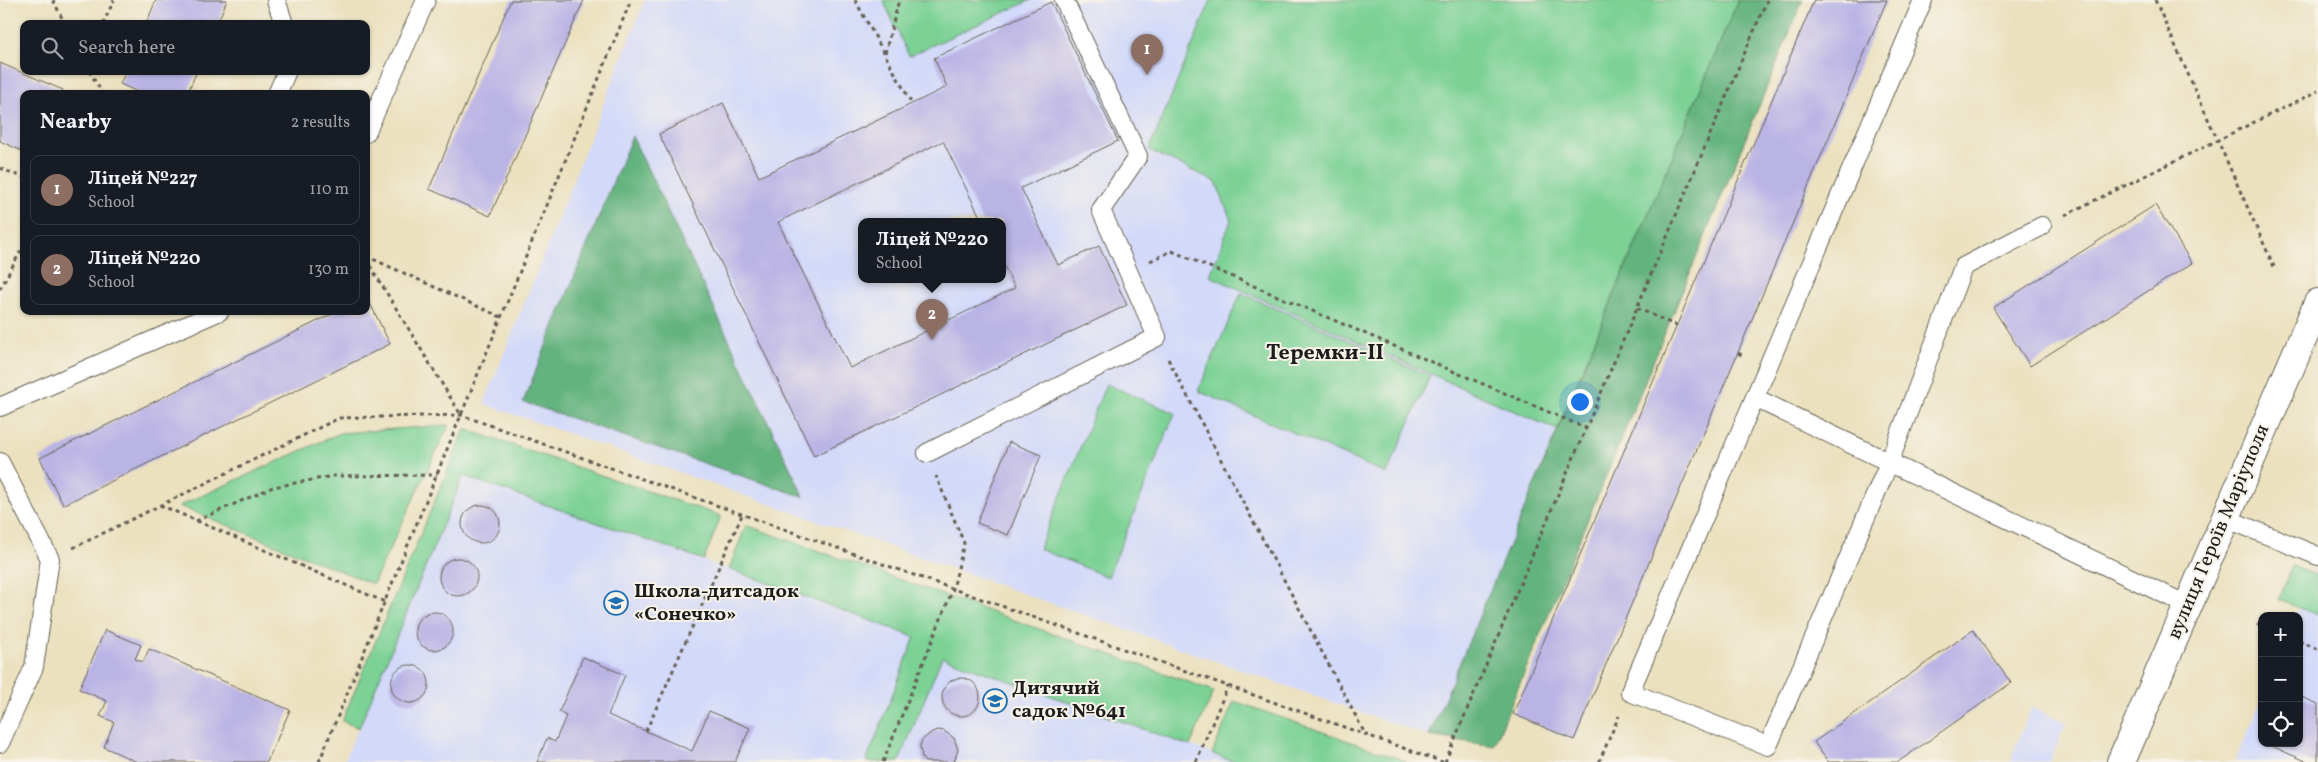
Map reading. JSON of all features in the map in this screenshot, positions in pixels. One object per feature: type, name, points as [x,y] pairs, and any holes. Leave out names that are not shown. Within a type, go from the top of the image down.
[{"type":"street","name":"вулиця Героїв Маріуполя","points":[[2121,762],[2318,303]]},
{"type":"lane","points":[[276,0],[283,20]]},
{"type":"lane","points":[[370,124],[426,0]]},
{"type":"lane","points":[[927,453],[1157,337],[1101,210],[1138,156],[1064,0]]},
{"type":"lane","points":[[1923,0],[1630,692],[1768,746],[1889,462],[1963,267],[2042,226]]},
{"type":"lane","points":[[279,90],[284,75]]},
{"type":"lane","points":[[0,407],[211,315]]},
{"type":"lane","points":[[1755,398],[2187,605]]},
{"type":"lane","points":[[0,462],[50,559],[34,667],[0,743]]},
{"type":"lane","points":[[2225,518],[2318,556]]},
{"type":"path","points":[[53,0],[63,20]]},
{"type":"path","points":[[105,20],[114,0]]},
{"type":"path","points":[[319,762],[631,0]]},
{"type":"path","points":[[856,0],[912,104]]},
{"type":"path","points":[[885,54],[900,0]]},
{"type":"path","points":[[50,559],[339,418],[461,415],[1444,762],[1767,0]]},
{"type":"path","points":[[2155,0],[2275,269]]},
{"type":"path","points":[[91,75],[101,90]]},
{"type":"path","points":[[2042,226],[2318,92]]},
{"type":"path","points":[[0,168],[20,176]]},
{"type":"path","points":[[1128,270],[1172,251],[1586,428]]},
{"type":"path","points":[[0,289],[20,252]]},
{"type":"path","points":[[370,259],[501,317]]},
{"type":"path","points":[[370,264],[461,415]]},
{"type":"path","points":[[1637,308],[1677,326]]},
{"type":"path","points":[[1157,337],[1366,734]]},
{"type":"path","points":[[883,762],[953,589],[964,543],[927,453]]},
{"type":"path","points":[[196,521],[273,487],[334,476],[437,475]]},
{"type":"path","points":[[160,505],[385,602]]},
{"type":"path","points":[[646,730],[742,515]]},
{"type":"path","points":[[2303,643],[2318,649]]},
{"type":"path","points":[[1196,762],[1228,686]]},
{"type":"path","points":[[1599,762],[1630,692]]},
{"type":"shaded area","points":[[645,0],[1211,0],[1149,149],[1216,182],[1231,220],[1210,276],[1557,430],[1429,736],[484,404]]},
{"type":"shaded area","name":"Школа-дитсадок «Сонечко»","points":[[463,475],[915,636],[866,762],[344,762]]},
{"type":"shaded area","points":[[2318,564],[2318,762],[2235,762],[2258,708],[2258,747],[2303,747],[2303,612],[2298,612]]},
{"type":"shaded area","name":"Дитячий садок №641","points":[[942,657],[1201,749],[1235,762],[899,762]]},
{"type":"shaded area","points":[[2031,708],[2066,722],[2050,762],[2010,762]]},
{"type":"green space","points":[[883,0],[1031,0],[909,56]]},
{"type":"green space","points":[[1211,0],[1738,0],[1557,430],[1210,276],[1231,220],[1216,182],[1149,150]]},
{"type":"green space","points":[[1738,0],[1803,0],[1494,746],[1429,736]]},
{"type":"green space","points":[[632,136],[804,497],[523,402]]},
{"type":"green space","points":[[1241,293],[1430,376],[1387,474],[1198,391]]},
{"type":"green space","points":[[1106,384],[1175,413],[1108,577],[1039,549]]},
{"type":"green space","points":[[449,425],[373,584],[179,506],[340,433]]},
{"type":"green space","points":[[465,429],[721,516],[704,560],[463,476],[359,728],[342,721]]},
{"type":"green space","points":[[746,525],[1214,691],[1190,746],[942,657],[899,762],[866,762],[915,637],[729,569]]},
{"type":"green space","points":[[2292,566],[2318,576],[2318,615],[2279,600]]},
{"type":"green space","points":[[1234,701],[1406,762],[1235,762],[1212,754]]},
{"type":"building","points":[[156,0],[227,0],[219,20],[148,20]]},
{"type":"building","points":[[511,0],[584,0],[490,216],[429,189]]},
{"type":"building","points":[[1814,0],[1887,0],[1574,740],[1513,714]]},
{"type":"building","points":[[1051,2],[1118,141],[1021,188],[1058,265],[1099,246],[1127,305],[814,456],[659,134],[723,103],[759,177],[947,87],[934,58]]},
{"type":"building","points":[[0,63],[20,72],[20,75],[28,75],[63,90],[20,90],[20,150],[0,141]]},
{"type":"building","points":[[124,75],[195,75],[189,90],[133,90],[120,84]]},
{"type":"building","points":[[2155,205],[2192,263],[2030,366],[1993,308]]},
{"type":"building","points":[[370,303],[390,344],[63,505],[40,458],[330,315],[370,315]]},
{"type":"building","points":[[1009,442],[1041,455],[1008,535],[977,523]]},
{"type":"building","points":[[481,505],[488,506],[494,511],[499,517],[499,531],[494,537],[488,542],[481,543],[474,542],[468,537],[463,531],[462,524],[463,517],[468,511],[474,506]]},
{"type":"building","points":[[458,558],[465,559],[471,564],[476,570],[476,584],[471,590],[465,595],[458,596],[451,595],[445,590],[440,584],[439,577],[440,570],[445,564],[451,559]]},
{"type":"building","points":[[434,612],[441,613],[447,618],[452,624],[452,638],[447,644],[441,649],[434,650],[427,649],[421,644],[416,638],[415,631],[416,624],[421,618],[427,613]]},
{"type":"building","points":[[105,630],[141,645],[135,659],[143,662],[149,649],[290,710],[267,762],[137,762],[104,747],[114,722],[100,716],[107,701],[79,689]]},
{"type":"building","points":[[1973,630],[2011,683],[1898,762],[1828,762],[1814,742]]},
{"type":"building","points":[[583,657],[625,675],[608,715],[692,751],[709,711],[750,728],[735,762],[537,762],[547,738],[555,742],[566,716],[559,712]]},
{"type":"building","points":[[410,665],[417,666],[423,671],[428,677],[428,691],[423,697],[417,702],[410,703],[403,702],[397,697],[392,691],[391,684],[392,677],[397,671],[403,666]]},
{"type":"building","points":[[961,678],[968,679],[974,684],[979,690],[979,704],[974,710],[968,715],[961,716],[954,715],[948,710],[943,704],[942,697],[943,690],[948,684],[954,679]]},
{"type":"building","points":[[2303,698],[2318,704],[2318,762],[2308,762],[2274,747],[2303,747]]},
{"type":"building","points":[[938,730],[944,731],[954,738],[958,750],[954,762],[925,762],[922,758],[920,746],[922,740]]},
{"type":"place","name":"Ліцей №227","points":[[1147,75]]},
{"type":"place","name":"Ліцей №220","points":[[932,340]]},
{"type":"place","name":"Школа-дитсадок «Сонечко»","points":[[616,603]]},
{"type":"place","name":"Дитячий садок №641","points":[[995,701]]},
{"type":"district","name":"Теремки-ІІ","points":[[1325,353]]}]
